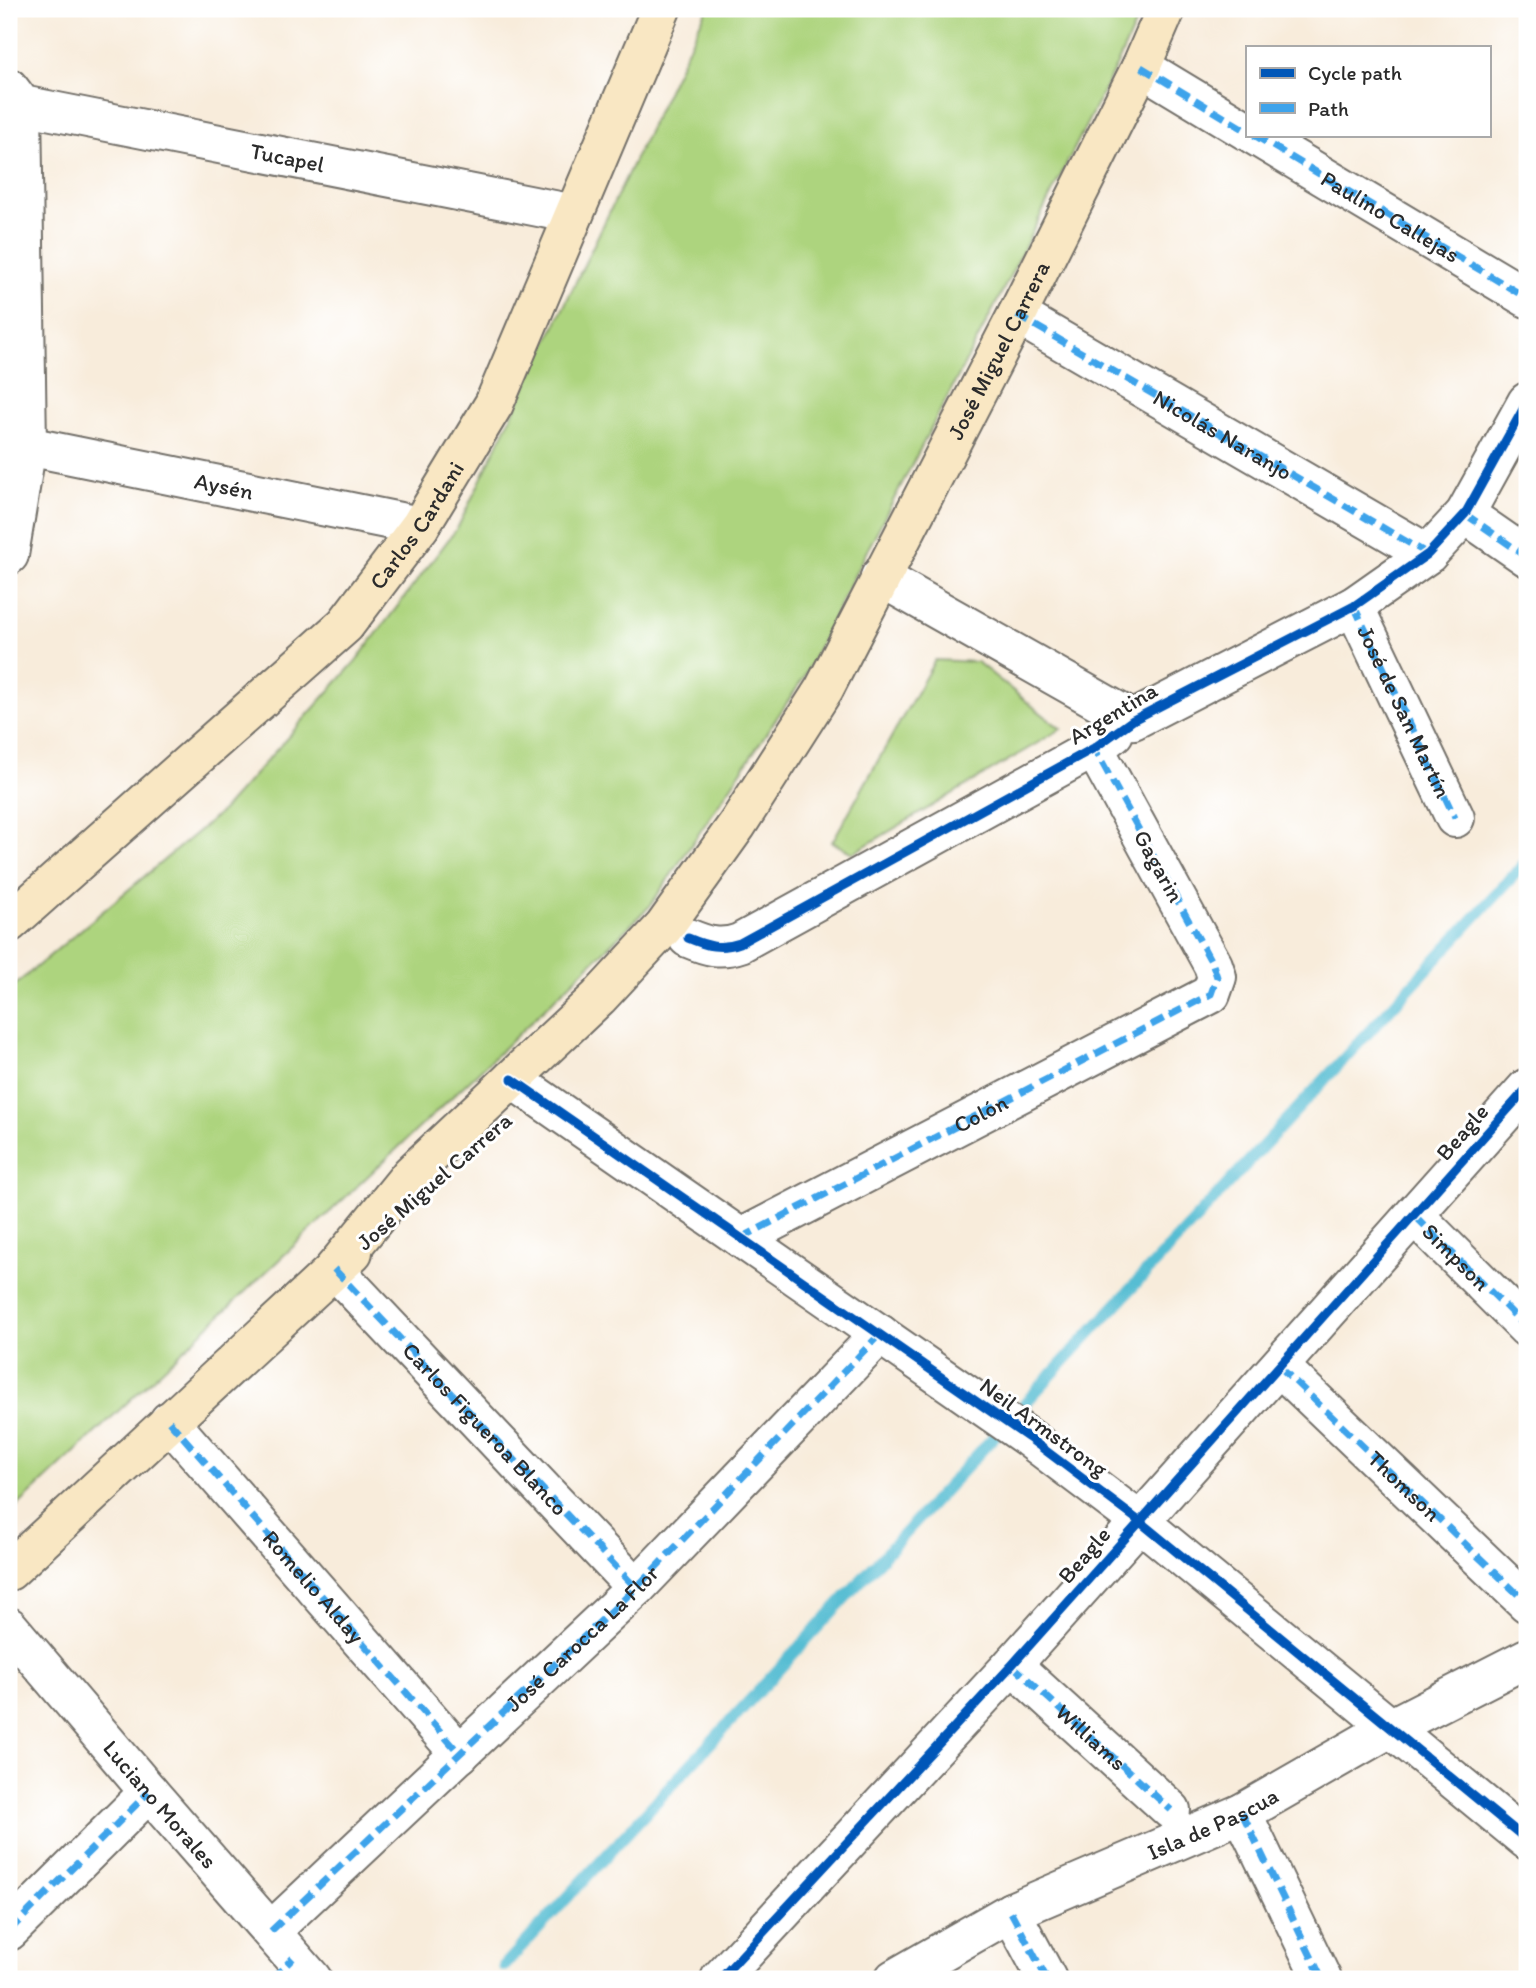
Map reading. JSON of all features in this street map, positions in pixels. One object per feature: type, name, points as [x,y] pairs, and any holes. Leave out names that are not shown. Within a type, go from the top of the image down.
[{"type":"main road","name":"Carlos Cardani","points":[[9,923],[345,625],[420,526],[494,404],[660,9]]},
{"type":"main road","name":"José Miguel Carrera","points":[[9,1571],[334,1269],[411,1174],[625,1007],[688,938],[747,848],[792,771],[824,689],[1017,315],[1141,67],[1166,9]]},
{"type":"main road","name":"José Miguel Carrera","points":[[523,1087],[599,997],[664,927],[737,825],[824,689]]},
{"type":"street","points":[[1141,67],[1246,130]]},
{"type":"street","name":"Tucapel","points":[[13,103],[574,214]]},
{"type":"street","points":[[9,555],[27,446],[13,103]]},
{"type":"street","name":"Paulino Callejas","points":[[1256,136],[1527,298]]},
{"type":"street","name":"Nicolás Naranjo","points":[[1017,315],[1428,554]]},
{"type":"street","name":"Argentina","points":[[688,938],[708,947],[727,948],[740,943],[1094,748],[1133,720],[1354,606],[1428,554],[1465,514],[1527,402]]},
{"type":"street","name":"Aysén","points":[[27,446],[420,526]]},
{"type":"street","points":[[1465,514],[1527,557]]},
{"type":"street","points":[[880,577],[1133,720]]},
{"type":"street","name":"José de San Martín","points":[[1354,606],[1455,818]]},
{"type":"street","name":"Gagarin","points":[[1094,748],[1213,965],[1217,977],[1216,986]]},
{"type":"street","name":"Colón","points":[[741,1238],[1204,999],[1216,986]]},
{"type":"street","name":"Neil Armstrong","points":[[523,1087],[1029,1438],[1139,1521],[1527,1840]]},
{"type":"street","name":"Beagle","points":[[720,1979],[1012,1665],[1527,1088]]},
{"type":"street","name":"Simpson","points":[[1415,1216],[1527,1328]]},
{"type":"street","name":"Carlos Figueroa Blanco","points":[[334,1269],[636,1588]]},
{"type":"street","name":"José Carocca La Flor","points":[[287,1962],[460,1754],[636,1588],[880,1334]]},
{"type":"street","name":"Thomson","points":[[1280,1367],[1527,1603]]},
{"type":"street","name":"Romelio Alday","points":[[169,1421],[460,1754]]},
{"type":"street","name":"Luciano Morales","points":[[9,1627],[149,1792],[287,1962]]},
{"type":"street","name":"Isla de Pascua","points":[[894,1979],[1011,1912],[1242,1813],[1390,1728],[1527,1658]]},
{"type":"street","name":"Williams","points":[[1012,1665],[1171,1810]]},
{"type":"street","points":[[9,1931],[149,1792]]},
{"type":"street","points":[[1242,1813],[1322,1979]]},
{"type":"street","points":[[1011,1912],[1047,1979]]},
{"type":"green space","points":[[707,9],[1142,9],[996,304],[803,679],[650,906],[504,1048],[9,1514],[9,990],[220,813],[355,662],[458,527]]},
{"type":"green space","points":[[935,660],[977,662],[1061,729],[853,853],[832,842]]},
{"type":"waterway","points":[[504,1966],[1527,861]]},
{"type":"marked path","points":[[1141,67],[1246,130]]},
{"type":"marked path","points":[[1256,136],[1527,298]]},
{"type":"marked path","points":[[1017,315],[1428,554]]},
{"type":"marked path","points":[[1465,514],[1527,557]]},
{"type":"marked path","points":[[1354,606],[1455,818]]},
{"type":"marked path","points":[[741,1238],[1211,994],[1217,977],[1213,965],[1094,748]]},
{"type":"marked path","points":[[1415,1216],[1527,1328]]},
{"type":"marked path","points":[[334,1269],[636,1588]]},
{"type":"marked path","points":[[271,1931],[636,1588],[880,1334]]},
{"type":"marked path","points":[[1280,1367],[1527,1603]]},
{"type":"marked path","points":[[169,1421],[460,1754]]},
{"type":"marked path","points":[[1012,1665],[1171,1810]]},
{"type":"marked path","points":[[9,1931],[149,1792]]},
{"type":"marked path","points":[[1242,1813],[1322,1979]]},
{"type":"marked path","points":[[1011,1912],[1047,1979]]},
{"type":"marked path","points":[[272,1979],[293,1958]]},
{"type":"cycle path","points":[[688,938],[714,946],[740,943],[1094,748],[1133,720],[1354,606],[1428,554],[1465,514],[1527,402]]},
{"type":"cycle path","points":[[512,1079],[1029,1438],[1139,1521],[1527,1840]]},
{"type":"cycle path","points":[[720,1979],[1012,1665],[1527,1088]]}]
